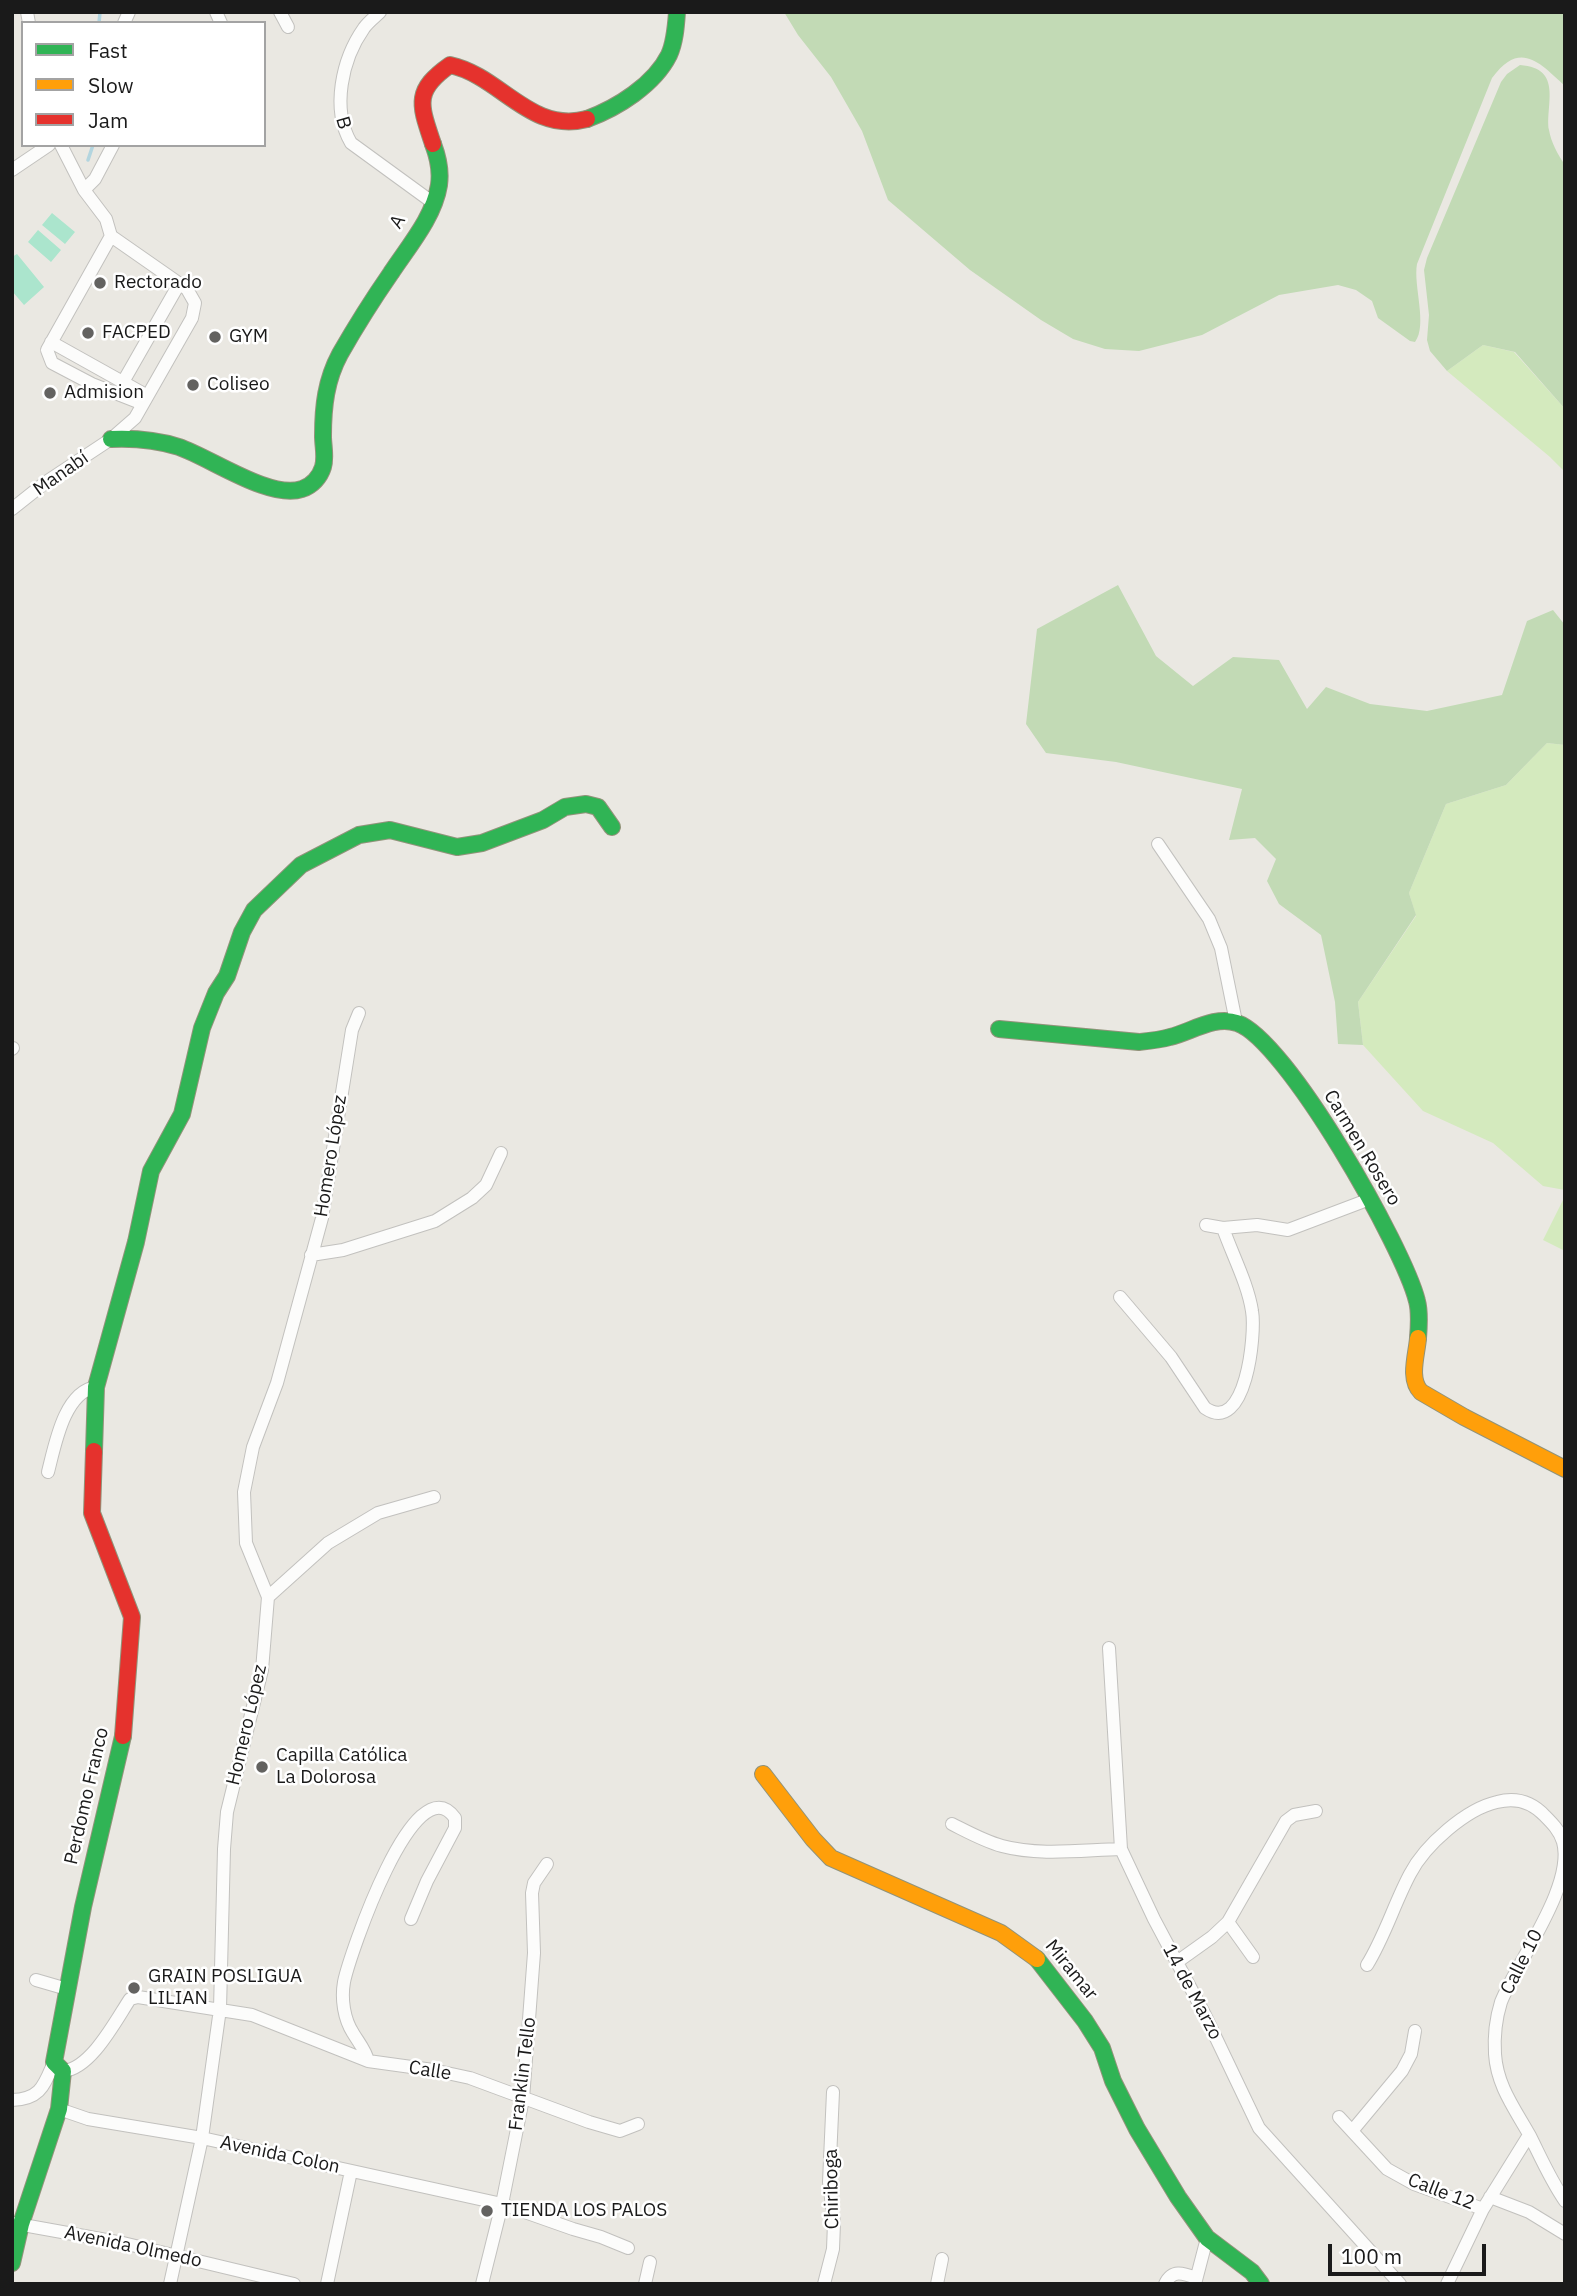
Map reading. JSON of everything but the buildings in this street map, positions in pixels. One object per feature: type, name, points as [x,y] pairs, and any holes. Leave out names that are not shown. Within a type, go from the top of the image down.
[{"type":"street","points":[[280,12],[288,27]]},
{"type":"street","name":"B","points":[[380,12],[365,27],[341,85],[339,110],[344,131],[351,143],[432,202]]},
{"type":"street","name":"A","points":[[111,439],[132,438],[178,447],[266,488],[283,491],[305,489],[312,485],[319,477],[325,459],[323,439],[326,389],[331,371],[419,229],[440,183],[440,167],[421,109],[422,92],[430,79],[450,65],[461,66],[479,73],[543,119],[563,122],[586,120],[655,76],[669,56],[675,36],[677,12]]},
{"type":"street","points":[[12,170],[46,147]]},
{"type":"street","points":[[62,147],[84,190],[106,219],[111,236],[179,284],[123,382]]},
{"type":"street","points":[[84,190],[94,179],[112,147]]},
{"type":"street","points":[[111,236],[47,350],[52,363],[92,384],[145,400]]},
{"type":"street","name":"Manabí","points":[[12,509],[46,482],[111,439],[135,418],[192,318],[195,303],[187,289],[179,284]]},
{"type":"street","points":[[51,342],[123,382],[145,400]]},
{"type":"street","points":[[92,384],[101,370]]},
{"type":"street","name":"Perdomo Franco","points":[[12,2263],[17,2223],[59,2109],[59,2066],[67,1989],[83,1908],[121,1752],[127,1705],[132,1617],[92,1513],[96,1387],[136,1242],[151,1171],[182,1114],[202,1028],[216,993],[227,976],[242,932],[254,910],[302,865],[359,835],[390,830],[457,847],[482,844],[543,820],[565,807],[586,804],[598,807],[612,827]]},
{"type":"street","points":[[999,1029],[1054,1038],[1136,1043],[1172,1037],[1220,1023],[1236,1022],[1221,948],[1209,919],[1158,844]]},
{"type":"street","name":"Homero López","points":[[170,2284],[202,2138],[220,2009],[227,1812],[262,1670],[268,1597],[246,1543],[244,1492],[253,1447],[277,1383],[322,1218],[352,1030],[359,1013]]},
{"type":"street","name":"Carmen Rosero","points":[[1236,1022],[1259,1039],[1314,1106],[1389,1235],[1418,1301],[1416,1387],[1464,1418],[1563,1464]]},
{"type":"street","points":[[312,1255],[343,1250],[393,1232],[435,1221],[472,1198],[486,1185],[501,1153]]},
{"type":"street","points":[[1206,1225],[1223,1228],[1252,1225],[1289,1230],[1370,1199]]},
{"type":"street","points":[[1120,1297],[1171,1357],[1205,1408],[1212,1413],[1221,1414],[1230,1410],[1242,1392],[1253,1321],[1250,1302],[1223,1228]]},
{"type":"street","points":[[48,1472],[71,1402],[86,1389],[96,1387]]},
{"type":"street","points":[[268,1597],[328,1543],[378,1513],[434,1497]]},
{"type":"street","name":"14 de Marzo","points":[[1109,1648],[1121,1849],[1259,2128],[1400,2284]]},
{"type":"street","name":"Miramar","points":[[763,1774],[818,1846],[831,1858],[1000,1933],[1034,1955],[1085,2021],[1102,2048],[1113,2081],[1137,2129],[1178,2197],[1207,2238],[1252,2272],[1261,2284]]},
{"type":"street","name":"Calle 10","points":[[1367,1965],[1382,1939],[1411,1872],[1437,1840],[1463,1818],[1487,1804],[1509,1799],[1526,1802],[1556,1827],[1563,1841],[1561,1878],[1553,1900],[1501,2003],[1495,2056],[1501,2085],[1565,2202]]},
{"type":"street","points":[[368,2062],[345,2017],[344,1982],[379,1881],[399,1842],[410,1828],[436,1807],[446,1810],[455,1818],[455,1828],[427,1881],[411,1919]]},
{"type":"street","points":[[1177,1962],[1228,1922],[1286,1821],[1294,1815],[1316,1811]]},
{"type":"street","points":[[952,1824],[981,1839],[1029,1851],[1121,1849]]},
{"type":"street","name":"Franklin Tello","points":[[482,2284],[502,2204],[523,2099],[534,1953],[532,1893],[534,1883],[547,1864]]},
{"type":"street","points":[[1228,1922],[1253,1957]]},
{"type":"street","points":[[37,1980],[67,1989]]},
{"type":"street","name":"Calle","points":[[59,2066],[75,2069],[93,2052],[130,1999],[138,1997],[252,2015],[368,2062],[433,2070],[470,2078],[523,2099],[621,2131],[638,2124]]},
{"type":"street","points":[[1352,2131],[1402,2071],[1410,2054],[1415,2031]]},
{"type":"street","points":[[12,2100],[23,2100],[41,2090],[59,2066]]},
{"type":"street","name":"Chiriboga","points":[[824,2284],[833,2249],[834,2223],[829,2182],[833,2092]]},
{"type":"street","name":"Avenida Colon","points":[[59,2109],[88,2119],[202,2138],[502,2204],[628,2248]]},
{"type":"street","name":"Calle 12","points":[[1339,2117],[1387,2169],[1414,2185],[1529,2212],[1565,2234]]},
{"type":"street","points":[[1447,2284],[1487,2203],[1529,2135]]},
{"type":"street","points":[[327,2284],[351,2171]]},
{"type":"street","name":"Avenida Olmedo","points":[[17,2223],[123,2243],[294,2284]]},
{"type":"street","points":[[1165,2284],[1175,2273],[1185,2273],[1196,2281],[1207,2238]]},
{"type":"street","points":[[937,2284],[942,2259]]},
{"type":"street","points":[[645,2284],[650,2262]]},
{"type":"green space","points":[[784,12],[1565,12],[1565,86],[1538,63],[1521,58],[1502,66],[1492,78],[1417,264],[1420,326],[1415,342],[1378,318],[1372,301],[1356,290],[1338,285],[1279,295],[1202,335],[1139,351],[1105,349],[1073,339],[1041,320],[970,270],[888,200],[862,131],[831,77],[798,35]]},
{"type":"green space","points":[[1520,65],[1543,73],[1547,81],[1549,130],[1565,165],[1565,409],[1515,352],[1483,345],[1447,371],[1430,351],[1427,340],[1429,315],[1424,270],[1427,258],[1501,82]]},
{"type":"green space","points":[[52,213],[75,232],[65,244],[42,225]]},
{"type":"green space","points":[[38,230],[61,250],[51,262],[28,242]]},
{"type":"green space","points":[[17,254],[44,287],[24,305],[12,291],[12,257]]},
{"type":"green space","points":[[1483,345],[1514,352],[1565,409],[1565,472],[1447,371]]},
{"type":"green space","points":[[1118,585],[1156,656],[1193,686],[1233,657],[1279,660],[1307,709],[1326,687],[1370,704],[1427,711],[1502,695],[1527,621],[1553,610],[1565,625],[1565,745],[1547,743],[1506,785],[1446,804],[1409,893],[1416,915],[1358,1002],[1363,1045],[1338,1044],[1335,1002],[1321,935],[1279,904],[1267,881],[1276,859],[1255,838],[1229,840],[1242,789],[1116,762],[1046,753],[1026,724],[1037,629]]},
{"type":"green space","points":[[1547,743],[1565,745],[1565,1190],[1543,1186],[1493,1143],[1423,1111],[1363,1045],[1358,1002],[1416,916],[1409,893],[1446,804],[1506,785]]},
{"type":"green space","points":[[1565,1196],[1565,1251],[1543,1240]]},
{"type":"waterway","points":[[99,21],[100,12]]},
{"type":"waterway","points":[[88,160],[92,147]]},
{"type":"traffic: fast","points":[[587,119],[622,102],[654,76],[671,50],[677,12]]},
{"type":"traffic: fast","points":[[111,439],[145,440],[179,447],[274,489],[302,489],[312,483],[320,474],[324,463],[325,404],[328,383],[335,364],[432,209],[439,185],[438,159],[433,144]]},
{"type":"traffic: fast","points":[[94,1451],[96,1387],[136,1242],[151,1171],[182,1114],[202,1028],[216,993],[227,976],[242,932],[254,910],[301,865],[359,835],[390,830],[457,847],[482,843],[543,820],[565,807],[586,804],[598,807],[612,827]]},
{"type":"traffic: fast","points":[[999,1029],[1139,1042],[1166,1038],[1212,1023],[1229,1021],[1237,1023],[1258,1037],[1312,1104],[1390,1237],[1408,1274],[1417,1301],[1418,1338]]},
{"type":"traffic: fast","points":[[12,2263],[21,2224],[59,2109],[63,2071],[54,2062],[83,1907],[123,1736]]},
{"type":"traffic: fast","points":[[1037,1959],[1085,2021],[1102,2048],[1113,2081],[1137,2129],[1178,2197],[1207,2238],[1252,2272],[1261,2284]]},
{"type":"traffic: slow","points":[[1418,1338],[1414,1373],[1421,1392],[1565,1469]]},
{"type":"traffic: slow","points":[[763,1774],[831,1858],[1001,1933],[1037,1959]]},
{"type":"traffic: jam","points":[[433,144],[425,119],[423,100],[430,83],[450,65],[485,80],[516,102],[549,118],[567,121],[587,119]]},
{"type":"traffic: jam","points":[[94,1451],[92,1513],[132,1617],[123,1736]]},
{"type":"place","name":"Rectorado","points":[[100,283]]},
{"type":"place","name":"FACPED","points":[[88,333]]},
{"type":"place","name":"GYM","points":[[215,337]]},
{"type":"place","name":"Coliseo","points":[[193,385]]},
{"type":"place","name":"Admision","points":[[50,393]]},
{"type":"place","name":"Capilla Católica La Dolorosa","points":[[262,1767]]},
{"type":"place","name":"GRAIN POSLIGUA LILIAN","points":[[134,1988]]},
{"type":"place","name":"TIENDA LOS PALOS","points":[[487,2211]]}]
